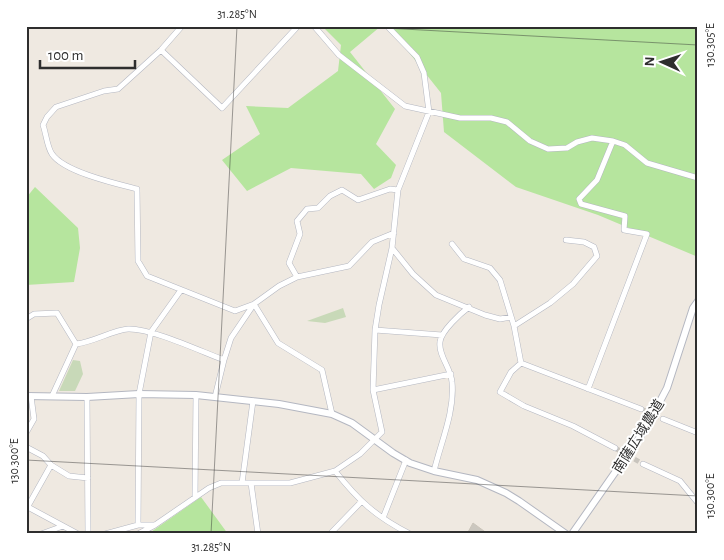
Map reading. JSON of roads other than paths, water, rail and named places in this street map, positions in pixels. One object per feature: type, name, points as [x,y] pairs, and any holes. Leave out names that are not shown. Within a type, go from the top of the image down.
[{"type":"street","points":[[182,26],[161,50],[118,88],[56,106],[43,124],[52,154],[68,166],[109,182],[137,189],[138,262],[147,276],[235,311],[254,304],[279,286],[297,277],[349,266],[372,242],[394,233]]},
{"type":"street","points":[[161,50],[222,108],[298,26]]},
{"type":"street","points":[[314,26],[339,55],[405,106],[460,118],[491,118],[507,122],[530,141],[548,149],[567,148],[577,142],[592,138],[612,141],[625,145],[647,163],[698,178]]},
{"type":"street","points":[[138,534],[155,525],[209,488],[221,483],[290,482],[335,472],[360,454],[382,432],[373,390],[375,330],[392,248],[398,190],[429,112],[424,73],[417,57],[387,26]]},
{"type":"street","points":[[588,389],[646,234],[624,230],[625,216],[581,204],[579,199],[597,180],[612,141]]},
{"type":"street","points":[[297,277],[289,263],[300,234],[297,221],[307,209],[318,208],[330,196],[342,190],[358,200],[390,189],[398,190]]},
{"type":"street","points":[[514,326],[557,297],[572,284],[597,256],[594,247],[584,242],[566,240]]},
{"type":"street","points":[[452,244],[464,259],[490,268],[500,280],[514,326],[521,363]]},
{"type":"street","points":[[392,248],[413,274],[436,295],[485,315],[500,319],[511,317]]},
{"type":"street","points":[[138,525],[139,394],[151,332],[181,290]]},
{"type":"street","name":"南薩広域農道","points":[[572,534],[646,428],[667,388],[698,301]]},
{"type":"street","points":[[215,397],[231,338],[254,304]]},
{"type":"street","points":[[254,304],[278,343],[322,370],[332,414]]},
{"type":"street","points":[[434,471],[453,395],[451,374],[442,353],[440,342],[442,335],[459,314],[469,307]]},
{"type":"street","points":[[26,319],[34,314],[56,312],[76,344]]},
{"type":"street","points":[[76,344],[85,343],[128,329],[151,332],[224,360]]},
{"type":"street","points":[[375,330],[442,335]]},
{"type":"street","points":[[52,396],[76,344]]},
{"type":"street","points":[[521,363],[642,409]]},
{"type":"street","points":[[521,363],[511,372],[500,392],[524,406],[573,426],[615,448]]},
{"type":"street","points":[[373,390],[451,374]]},
{"type":"street","points":[[195,497],[196,395]]},
{"type":"street","points":[[26,434],[34,419],[28,396],[196,395],[280,404],[332,414],[352,423],[393,453],[406,460],[434,471],[477,480],[506,493],[566,534]]},
{"type":"street","points":[[87,397],[88,534]]},
{"type":"street","points":[[242,483],[253,401]]},
{"type":"street","points":[[663,419],[698,433]]},
{"type":"street","points":[[26,447],[43,456],[51,465],[69,476],[88,478]]},
{"type":"street","points":[[383,518],[406,460]]},
{"type":"street","points":[[642,464],[680,480],[698,503]]},
{"type":"street","points":[[51,465],[27,506],[78,534]]},
{"type":"street","points":[[335,472],[361,502],[410,534]]},
{"type":"street","points":[[251,482],[258,534]]},
{"type":"street","points":[[330,534],[361,502]]},
{"type":"street","points":[[105,534],[138,525],[155,525]]},
{"type":"street","points":[[42,534],[63,526]]},
{"type":"street","points":[[395,534],[400,528]]},
{"type":"tunnel","points":[[641,409],[663,419]]},
{"type":"tunnel","points":[[615,448],[643,464]]}]
